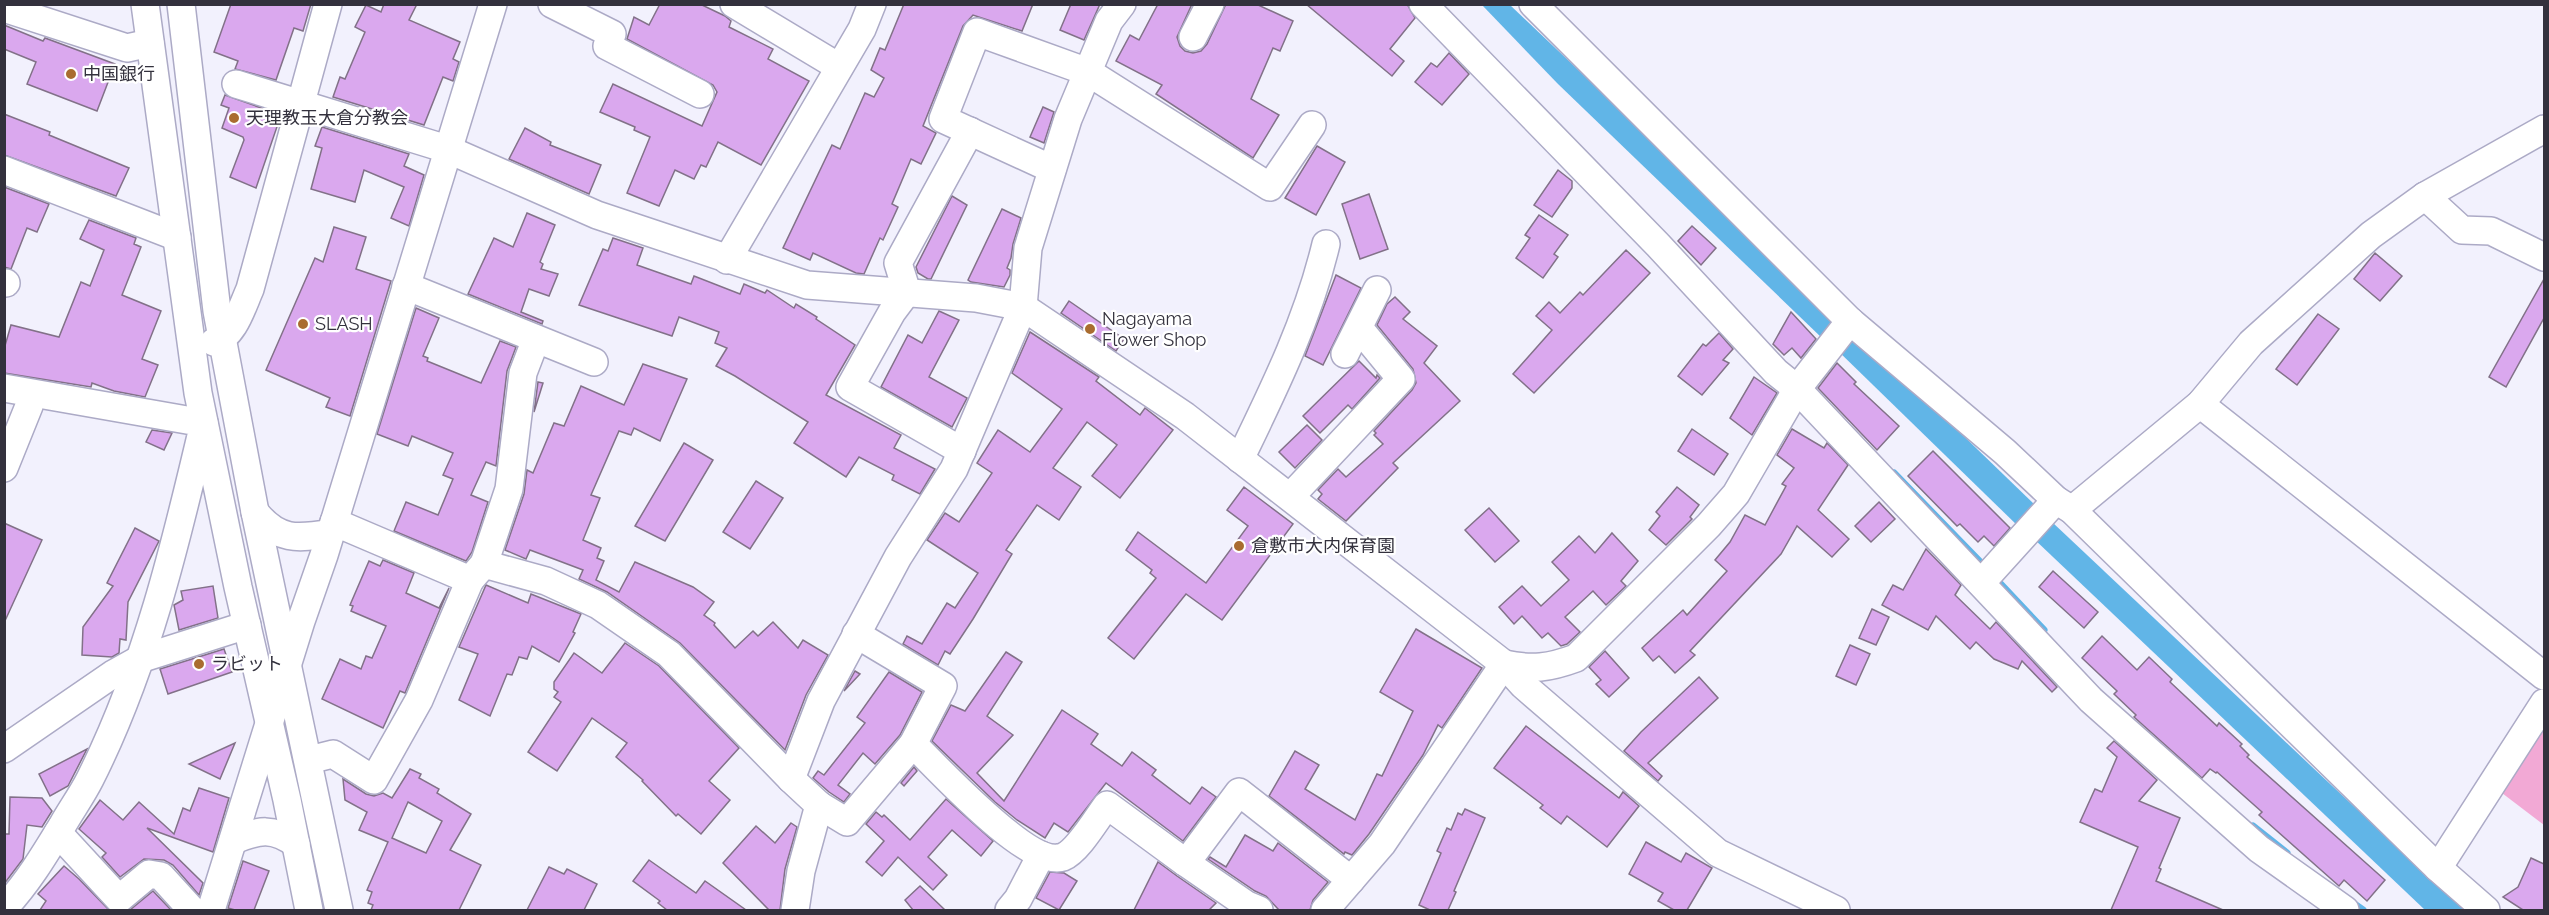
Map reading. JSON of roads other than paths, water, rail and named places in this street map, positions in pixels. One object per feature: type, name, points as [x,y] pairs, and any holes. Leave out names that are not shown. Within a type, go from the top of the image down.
[{"type":"street","points":[[145,4],[190,338],[204,423],[309,910]]},
{"type":"street","points":[[181,4],[202,200],[217,311],[255,512],[339,910]]},
{"type":"street","points":[[190,338],[206,344],[223,339],[238,316],[250,289],[328,4]]},
{"type":"street","points":[[211,910],[332,528],[493,4]]},
{"type":"street","points":[[552,4],[612,34],[607,46],[700,94]]},
{"type":"street","points":[[734,4],[839,67]]},
{"type":"street","points":[[727,260],[861,29],[872,4]]},
{"type":"street","points":[[791,779],[820,701],[898,557],[954,469],[962,451],[1023,307],[1028,248],[1068,119],[1109,21],[1122,4]]},
{"type":"street","points":[[1193,37],[1210,4]]},
{"type":"street","points":[[1423,4],[1658,245],[1776,372],[1797,388],[2091,700],[2259,849],[2345,910]]},
{"type":"street","points":[[1533,4],[1850,321],[2005,452],[2057,508],[2438,868],[2486,910]]},
{"type":"street","points":[[4,8],[127,48],[150,43]]},
{"type":"street","points":[[1052,169],[943,119],[977,32],[1088,72],[1270,187],[1312,125]]},
{"type":"street","points":[[236,84],[447,149],[597,215],[807,285],[976,298],[1023,307],[1185,416],[1504,664],[1524,685],[1718,853],[1836,910]]},
{"type":"street","points":[[1981,584],[2057,508],[2200,404],[2251,343],[2371,235],[2425,196],[2544,129]]},
{"type":"street","points":[[907,292],[898,263],[970,131]]},
{"type":"street","points":[[4,170],[177,237]]},
{"type":"street","points":[[2425,196],[2462,230],[2491,231],[2544,257]]},
{"type":"street","points":[[1240,459],[1282,373],[1316,286],[1326,244]]},
{"type":"street","points":[[405,286],[594,362]]},
{"type":"street","points":[[1345,354],[1377,290]]},
{"type":"street","points":[[907,292],[892,312],[850,387],[962,451]]},
{"type":"street","points":[[1504,664],[1522,668],[1551,668],[1576,658],[1709,525],[1736,494],[1797,388],[1850,321]]},
{"type":"street","points":[[1290,497],[1401,379],[1359,328]]},
{"type":"street","points":[[309,760],[333,754],[374,780],[419,700],[477,572],[509,489],[524,373],[536,339]]},
{"type":"street","points":[[4,388],[204,423]]},
{"type":"street","points":[[2200,404],[2544,676]]},
{"type":"street","points":[[5,465],[29,406]]},
{"type":"street","points":[[4,908],[58,833],[90,780],[121,712],[140,659],[169,562],[204,423]]},
{"type":"street","points":[[255,512],[266,526],[279,534],[302,538],[332,528],[477,572],[546,581],[598,605],[669,654],[791,779],[819,805],[847,822],[913,744],[943,686],[856,634]]},
{"type":"street","points":[[4,749],[113,674],[140,659],[247,625]]},
{"type":"street","points":[[1325,910],[1382,844],[1504,664]]},
{"type":"street","points":[[2438,868],[2544,703]]},
{"type":"street","points":[[913,744],[1000,828],[1029,850],[1041,855],[1063,857],[1076,846],[1107,805],[1246,905],[1259,910]]},
{"type":"street","points":[[1186,863],[1239,792],[1351,880]]},
{"type":"street","points":[[795,910],[801,872],[819,805]]},
{"type":"street","points":[[234,840],[250,833],[268,831],[283,834],[296,844]]},
{"type":"street","points":[[58,833],[119,899],[149,874],[162,876],[192,910]]},
{"type":"street","points":[[1009,910],[1018,899],[1041,855]]},
{"type":"water","points":[[1482,5],[1510,5],[1835,314],[1836,324],[1823,339],[1558,84]]},
{"type":"water","points":[[1857,333],[2037,507],[2021,529],[1835,348]]},
{"type":"water","points":[[2052,522],[2464,910],[2425,910],[2033,538]]},
{"type":"waterway","points":[[1894,473],[1987,569]]},
{"type":"waterway","points":[[1994,577],[2044,630]]},
{"type":"waterway","points":[[2253,826],[2287,853]]},
{"type":"waterway","points":[[2350,901],[2363,910]]},
{"type":"place","name":"中国銀行","points":[[71,74]]},
{"type":"place","name":"天理教玉大倉分教会","points":[[234,118]]},
{"type":"place","name":"SLASH","points":[[303,324]]},
{"type":"place","name":"Nagayama Flower Shop","points":[[1090,329]]},
{"type":"place","name":"倉敷市大内保育園","points":[[1239,546]]},
{"type":"place","name":"ラビット","points":[[199,664]]}]
